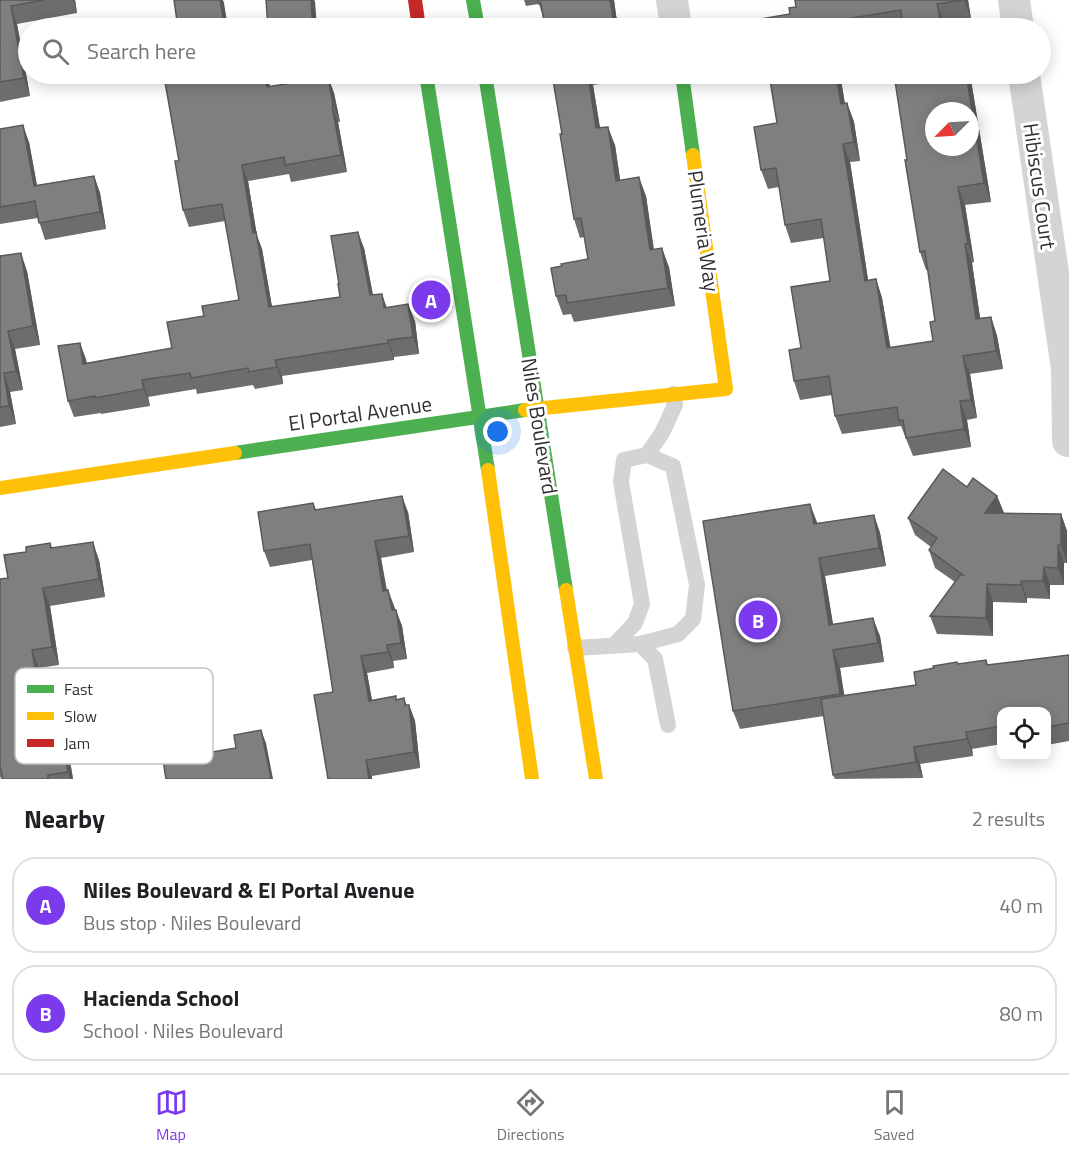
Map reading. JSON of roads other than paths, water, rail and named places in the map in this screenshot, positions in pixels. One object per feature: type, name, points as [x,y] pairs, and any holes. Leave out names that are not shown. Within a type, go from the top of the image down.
[{"type":"main road","points":[[415,0],[418,18]]},
{"type":"main road","points":[[473,0],[476,18]]},
{"type":"main road","points":[[428,84],[531,775]]},
{"type":"main road","name":"Niles Boulevard","points":[[487,84],[596,779]]},
{"type":"main road","name":"Plumeria Way","points":[[683,84],[726,389]]},
{"type":"main road","name":"El Portal Avenue","points":[[0,488],[536,408],[726,389]]},
{"type":"street","points":[[672,0],[675,18]]},
{"type":"street","points":[[1014,0],[1017,18]]},
{"type":"street","name":"Hibiscus Court","points":[[1025,84],[1067,369],[1068,441]]},
{"type":"lane","points":[[647,455],[662,433],[675,405],[673,394]]},
{"type":"lane","points":[[575,648],[640,644],[678,634],[693,619],[697,585],[673,466],[647,455],[624,460],[621,482],[642,604],[635,623],[614,645]]},
{"type":"lane","points":[[640,644],[656,659],[668,725]]},
{"type":"place","name":"Niles Boulevard & El Portal Avenue","points":[[431,300]]},
{"type":"place","name":"Hacienda School","points":[[758,620]]}]
